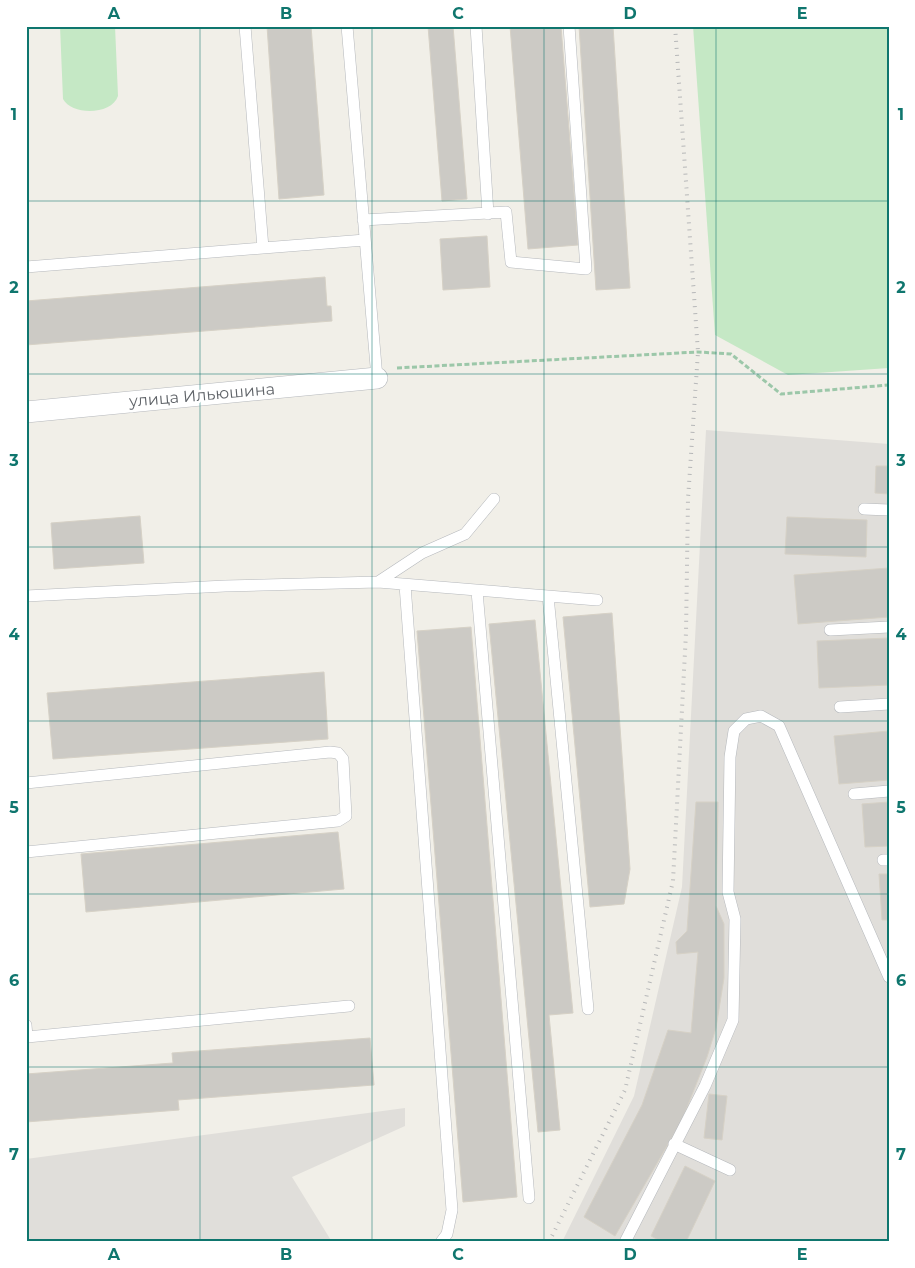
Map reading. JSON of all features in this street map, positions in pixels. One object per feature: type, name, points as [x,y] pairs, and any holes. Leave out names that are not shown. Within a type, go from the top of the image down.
[{"type":"street","name":"улица Ильюшина","points":[[26,412],[377,378]]},
{"type":"lane","points":[[245,26],[263,248]]},
{"type":"lane","points":[[347,26],[377,378]]},
{"type":"lane","points":[[476,26],[488,214]]},
{"type":"lane","points":[[363,220],[506,212],[511,262],[586,269],[569,26]]},
{"type":"lane","points":[[26,267],[365,240]]},
{"type":"lane","points":[[378,582],[422,553],[465,534],[494,499]]},
{"type":"lane","points":[[864,509],[889,510]]},
{"type":"lane","points":[[26,596],[225,586],[378,582],[597,600]]},
{"type":"lane","points":[[405,585],[452,1210],[447,1234],[441,1242]]},
{"type":"lane","points":[[477,591],[529,1198]]},
{"type":"lane","points":[[548,596],[588,1009]]},
{"type":"lane","points":[[830,630],[889,627]]},
{"type":"lane","points":[[840,708],[889,704]]},
{"type":"lane","points":[[624,1242],[704,1086],[733,1020],[736,919],[728,892],[730,757],[734,731],[746,719],[761,716],[779,726],[889,976]]},
{"type":"lane","points":[[26,783],[330,752],[338,753],[343,760],[347,808],[346,816],[338,821],[26,852]]},
{"type":"lane","points":[[854,794],[889,790]]},
{"type":"lane","points":[[27,1033],[349,1006]]},
{"type":"lane","points":[[674,1144],[730,1170]]},
{"type":"path","points":[[377,378],[398,368],[698,352],[731,354],[781,394],[889,385]]},
{"type":"shaded area","points":[[706,430],[889,444],[889,1242],[562,1242],[634,1096],[682,887]]},
{"type":"shaded area","points":[[405,1108],[405,1126],[292,1177],[332,1242],[26,1242],[26,1159]]},
{"type":"green space","points":[[60,26],[115,26],[118,96],[108,107],[100,110],[83,111],[68,105],[63,99]]},
{"type":"green space","points":[[693,26],[889,26],[889,368],[788,375],[715,335]]},
{"type":"building","points":[[267,26],[311,26],[324,195],[279,199]]},
{"type":"building","points":[[428,26],[453,26],[467,199],[442,201]]},
{"type":"building","points":[[510,26],[561,26],[578,245],[528,249]]},
{"type":"building","points":[[579,26],[613,26],[630,288],[596,290]]},
{"type":"building","points":[[487,236],[490,287],[443,290],[440,239]]},
{"type":"building","points":[[325,277],[327,306],[331,306],[332,321],[26,345],[26,301]]},
{"type":"building","points":[[876,466],[889,466],[889,494],[875,493]]},
{"type":"building","points":[[140,516],[144,563],[54,569],[51,523]]},
{"type":"building","points":[[787,517],[867,520],[866,557],[785,554]]},
{"type":"building","points":[[889,568],[889,617],[798,624],[794,575]]},
{"type":"building","points":[[612,613],[630,869],[624,904],[590,907],[563,617]]},
{"type":"building","points":[[535,620],[573,1013],[549,1015],[560,1130],[538,1132],[489,624]]},
{"type":"building","points":[[471,627],[517,1197],[463,1202],[417,631]]},
{"type":"building","points":[[889,638],[889,685],[819,688],[817,641]]},
{"type":"building","points":[[324,672],[328,739],[53,759],[47,693]]},
{"type":"building","points":[[889,731],[889,780],[839,784],[834,736]]},
{"type":"building","points":[[696,802],[718,802],[716,906],[724,924],[724,978],[716,1028],[707,1057],[682,1120],[615,1236],[584,1217],[642,1105],[668,1030],[691,1033],[698,952],[677,954],[676,942],[687,931]]},
{"type":"building","points":[[889,802],[889,846],[865,847],[862,804]]},
{"type":"building","points":[[338,832],[344,889],[86,912],[81,854]]},
{"type":"building","points":[[879,874],[889,874],[889,920],[882,920]]},
{"type":"building","points":[[370,1038],[374,1085],[178,1100],[179,1110],[26,1122],[26,1074],[173,1063],[172,1053]]},
{"type":"building","points":[[709,1094],[727,1096],[722,1140],[704,1138]]},
{"type":"building","points":[[685,1166],[715,1181],[686,1242],[662,1242],[651,1236]]},
{"type":"railway","points":[[549,1242],[625,1090],[673,881],[686,633],[688,499],[698,352],[675,26]]}]
